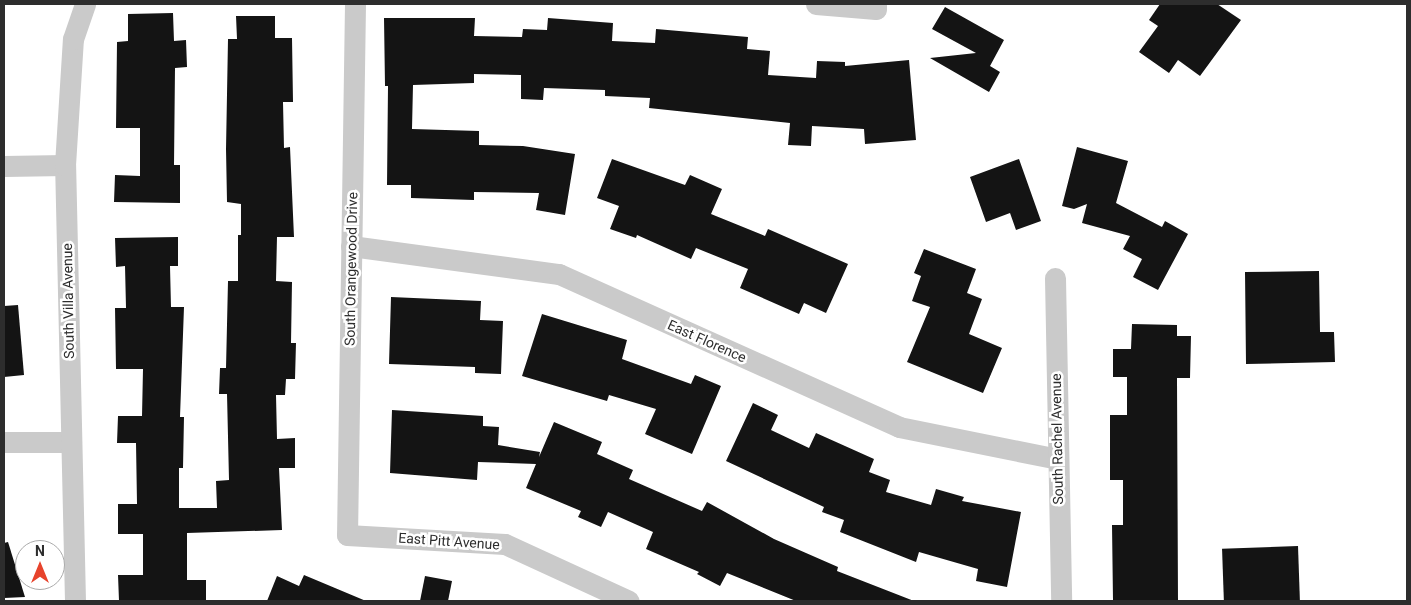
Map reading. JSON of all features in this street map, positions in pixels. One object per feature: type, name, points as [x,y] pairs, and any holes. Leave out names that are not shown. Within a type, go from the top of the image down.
[{"type":"street","name":"South Villa Avenue","points":[[75,601],[65,165],[73,39],[85,4]]},
{"type":"street","name":"South Orangewood Drive","points":[[347,535],[355,4]]},
{"type":"street","points":[[816,4],[876,6]]},
{"type":"street","points":[[4,166],[65,165]]},
{"type":"street","name":"East Florence","points":[[351,246],[559,274],[899,427],[1057,459]]},
{"type":"street","name":"South Rachel Avenue","points":[[1055,278],[1061,601]]},
{"type":"street","points":[[4,442],[71,442]]},
{"type":"street","name":"East Pitt Avenue","points":[[347,535],[505,544],[629,601]]},
{"type":"building","points":[[1160,4],[1217,4],[1241,20],[1200,76],[1178,60],[1169,73],[1139,52],[1158,26],[1149,20]]},
{"type":"building","points":[[945,7],[1004,40],[990,66],[1000,72],[989,92],[930,58],[976,53],[932,29]]},
{"type":"building","points":[[173,13],[174,41],[186,40],[187,67],[175,68],[174,165],[180,165],[180,203],[114,202],[115,175],[140,176],[140,128],[116,128],[117,42],[128,41],[128,14]]},
{"type":"building","points":[[236,16],[275,16],[275,38],[292,38],[293,102],[283,102],[284,148],[290,147],[294,237],[277,237],[276,281],[292,282],[291,343],[296,343],[295,379],[286,379],[285,395],[276,395],[277,439],[295,438],[295,468],[279,468],[282,530],[187,533],[187,580],[206,580],[206,601],[119,601],[118,575],[143,575],[143,534],[118,534],[118,504],[137,504],[136,443],[117,443],[118,416],[142,416],[143,369],[116,369],[115,308],[126,308],[125,266],[116,267],[115,238],[178,237],[178,266],[170,266],[171,307],[184,307],[180,417],[184,417],[183,468],[179,468],[179,508],[217,508],[216,481],[229,480],[227,394],[219,394],[220,368],[226,368],[228,281],[238,281],[238,235],[241,235],[241,204],[227,202],[228,39],[237,39]]},
{"type":"building","points":[[384,18],[475,18],[474,36],[522,37],[523,29],[547,30],[548,18],[613,23],[612,41],[655,43],[656,29],[748,37],[747,49],[770,51],[768,75],[816,78],[817,61],[845,62],[845,66],[909,60],[916,140],[865,144],[864,129],[812,126],[811,146],[788,145],[790,123],[649,108],[650,98],[605,96],[605,90],[544,88],[543,100],[521,99],[521,75],[474,74],[474,83],[413,85],[412,129],[479,131],[479,145],[523,146],[575,154],[565,215],[536,210],[539,193],[474,192],[474,200],[411,198],[411,185],[387,185],[388,86],[385,86]]},
{"type":"building","points":[[1077,147],[1128,161],[1116,203],[1162,227],[1165,221],[1188,234],[1158,290],[1133,277],[1142,259],[1123,249],[1130,236],[1082,223],[1087,204],[1074,209],[1062,206]]},
{"type":"building","points":[[612,159],[685,185],[690,175],[722,189],[711,214],[765,236],[768,229],[848,264],[826,313],[804,303],[799,314],[740,288],[748,269],[696,248],[691,259],[637,235],[636,238],[610,229],[619,206],[597,198]]},
{"type":"building","points":[[1019,159],[1041,221],[1016,230],[1010,213],[986,222],[970,177]]},
{"type":"building","points":[[924,249],[976,269],[967,293],[982,299],[969,334],[1002,348],[983,393],[907,362],[930,307],[912,301],[921,276],[914,273]]},
{"type":"building","points":[[1319,271],[1320,332],[1334,332],[1335,362],[1246,364],[1245,272]]},
{"type":"building","points":[[391,297],[481,301],[480,320],[503,321],[501,374],[475,373],[475,367],[389,364]]},
{"type":"building","points":[[18,305],[24,375],[4,377],[4,306]]},
{"type":"building","points":[[542,314],[627,340],[622,359],[691,384],[695,375],[721,386],[692,454],[645,434],[656,409],[609,395],[607,401],[522,376]]},
{"type":"building","points":[[1132,324],[1177,325],[1177,336],[1191,336],[1190,378],[1177,378],[1178,601],[1113,601],[1112,525],[1123,525],[1123,480],[1110,480],[1110,415],[1127,415],[1127,377],[1113,377],[1113,349],[1131,349]]},
{"type":"building","points":[[753,403],[778,415],[771,430],[809,448],[816,433],[874,459],[869,472],[890,480],[886,492],[931,505],[936,489],[964,497],[962,501],[1021,512],[1007,587],[976,581],[978,569],[919,552],[916,562],[840,532],[844,520],[822,512],[824,507],[726,461]]},
{"type":"building","points":[[392,410],[483,416],[483,426],[499,427],[498,445],[540,452],[539,457],[554,422],[602,442],[597,454],[633,470],[629,479],[702,511],[707,502],[774,539],[838,567],[837,571],[914,601],[796,601],[727,573],[720,586],[697,574],[699,572],[646,549],[653,532],[608,512],[601,527],[578,517],[581,511],[526,488],[536,464],[478,462],[477,480],[390,473]]},
{"type":"building","points":[[8,542],[15,565],[15,590],[23,590],[25,597],[4,598],[4,543]]},
{"type":"building","points":[[1298,546],[1300,601],[1224,601],[1222,549]]},
{"type":"building","points":[[304,575],[366,601],[267,601],[277,576],[299,586]]},
{"type":"building","points":[[425,576],[452,581],[448,601],[420,601]]}]
